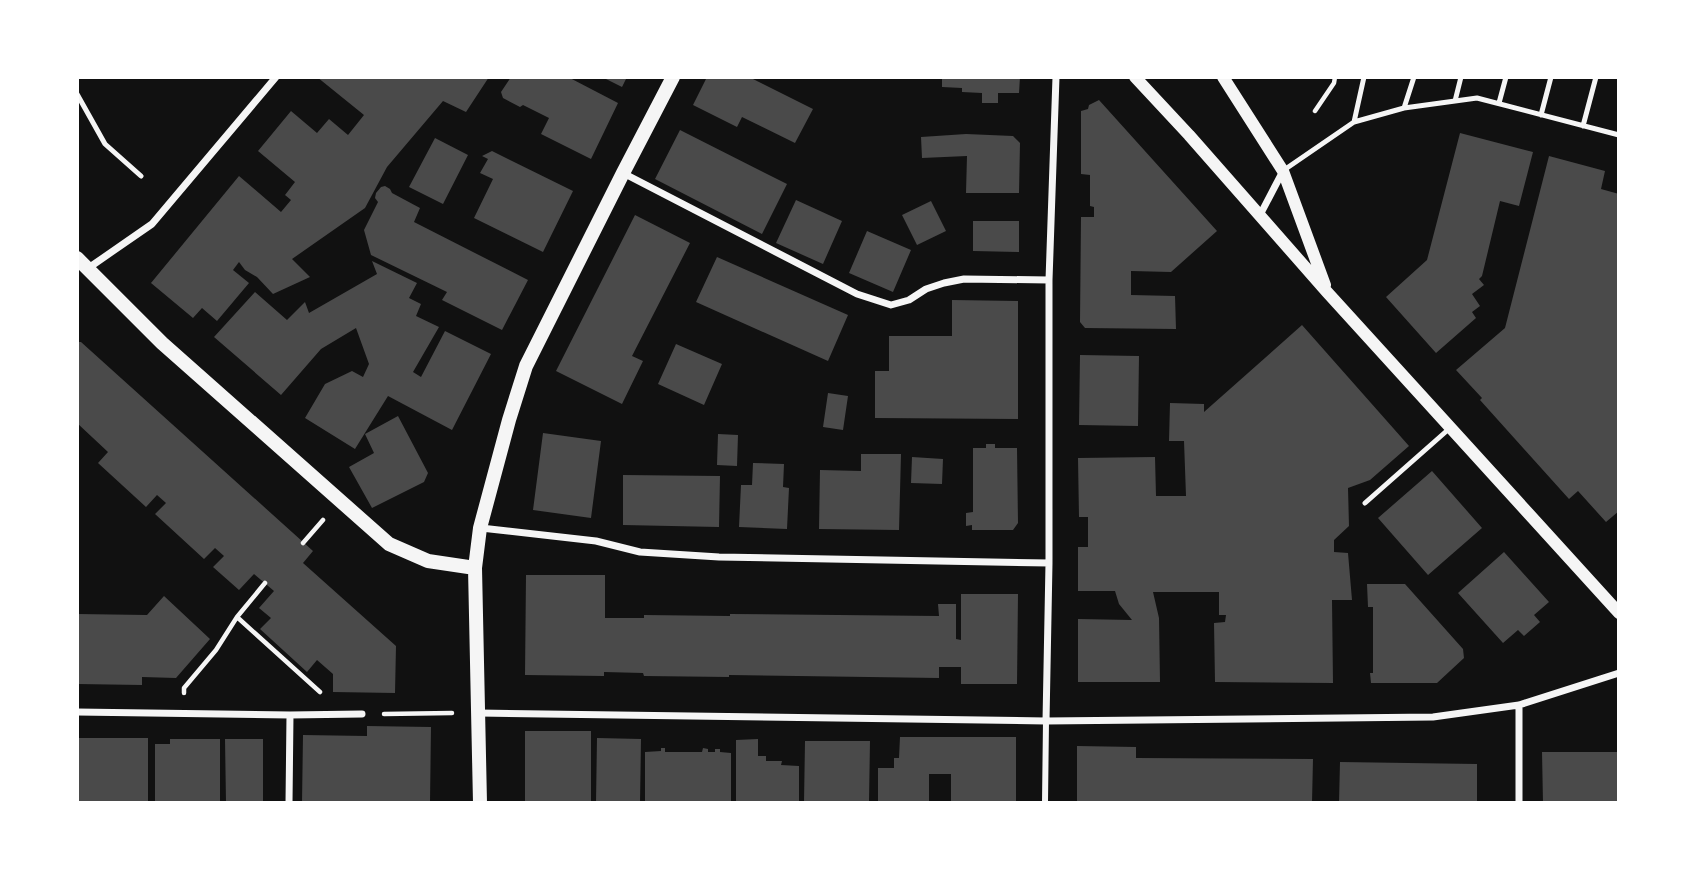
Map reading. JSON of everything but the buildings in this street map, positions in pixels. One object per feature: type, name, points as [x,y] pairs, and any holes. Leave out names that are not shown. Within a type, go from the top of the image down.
[{"type":"main road","points":[[480,803],[475,568],[480,528],[526,366],[673,77]]},
{"type":"main road","points":[[80,266],[162,343],[389,544],[428,561],[475,568]]},
{"type":"street","points":[[80,266],[152,224],[276,77]]},
{"type":"street","points":[[1045,803],[1049,563],[1049,280],[1056,77]]},
{"type":"street","points":[[1135,77],[1619,612]]},
{"type":"street","points":[[1223,77],[1283,171],[1327,292]]},
{"type":"street","points":[[1260,215],[1283,171]]},
{"type":"street","points":[[622,173],[857,294],[891,304],[909,300],[926,289],[964,279],[1049,280]]},
{"type":"street","points":[[480,528],[596,541],[640,552],[719,558],[1049,563]]},
{"type":"street","points":[[479,713],[1046,721],[1433,718],[1519,705],[1619,673]]},
{"type":"street","points":[[1519,705],[1519,803]]},
{"type":"street","points":[[77,712],[362,714]]},
{"type":"street","points":[[289,803],[290,715]]},
{"type":"lane","points":[[1354,122],[1364,77]]},
{"type":"lane","points":[[1404,108],[1414,77]]},
{"type":"lane","points":[[1455,101],[1461,77]]},
{"type":"lane","points":[[1499,103],[1506,77]]},
{"type":"lane","points":[[1541,114],[1551,77]]},
{"type":"lane","points":[[1583,126],[1596,77]]},
{"type":"lane","points":[[77,94],[105,144],[141,176]]},
{"type":"lane","points":[[1283,171],[1354,122],[1404,108],[1478,98],[1619,135]]},
{"type":"lane","points":[[1365,503],[1450,428]]},
{"type":"path","points":[[1315,111],[1334,83],[1335,77]]},
{"type":"path","points":[[182,713],[184,688],[216,650],[237,617],[265,583]]},
{"type":"path","points":[[237,617],[344,714]]},
{"type":"path","points":[[362,714],[479,713]]}]
